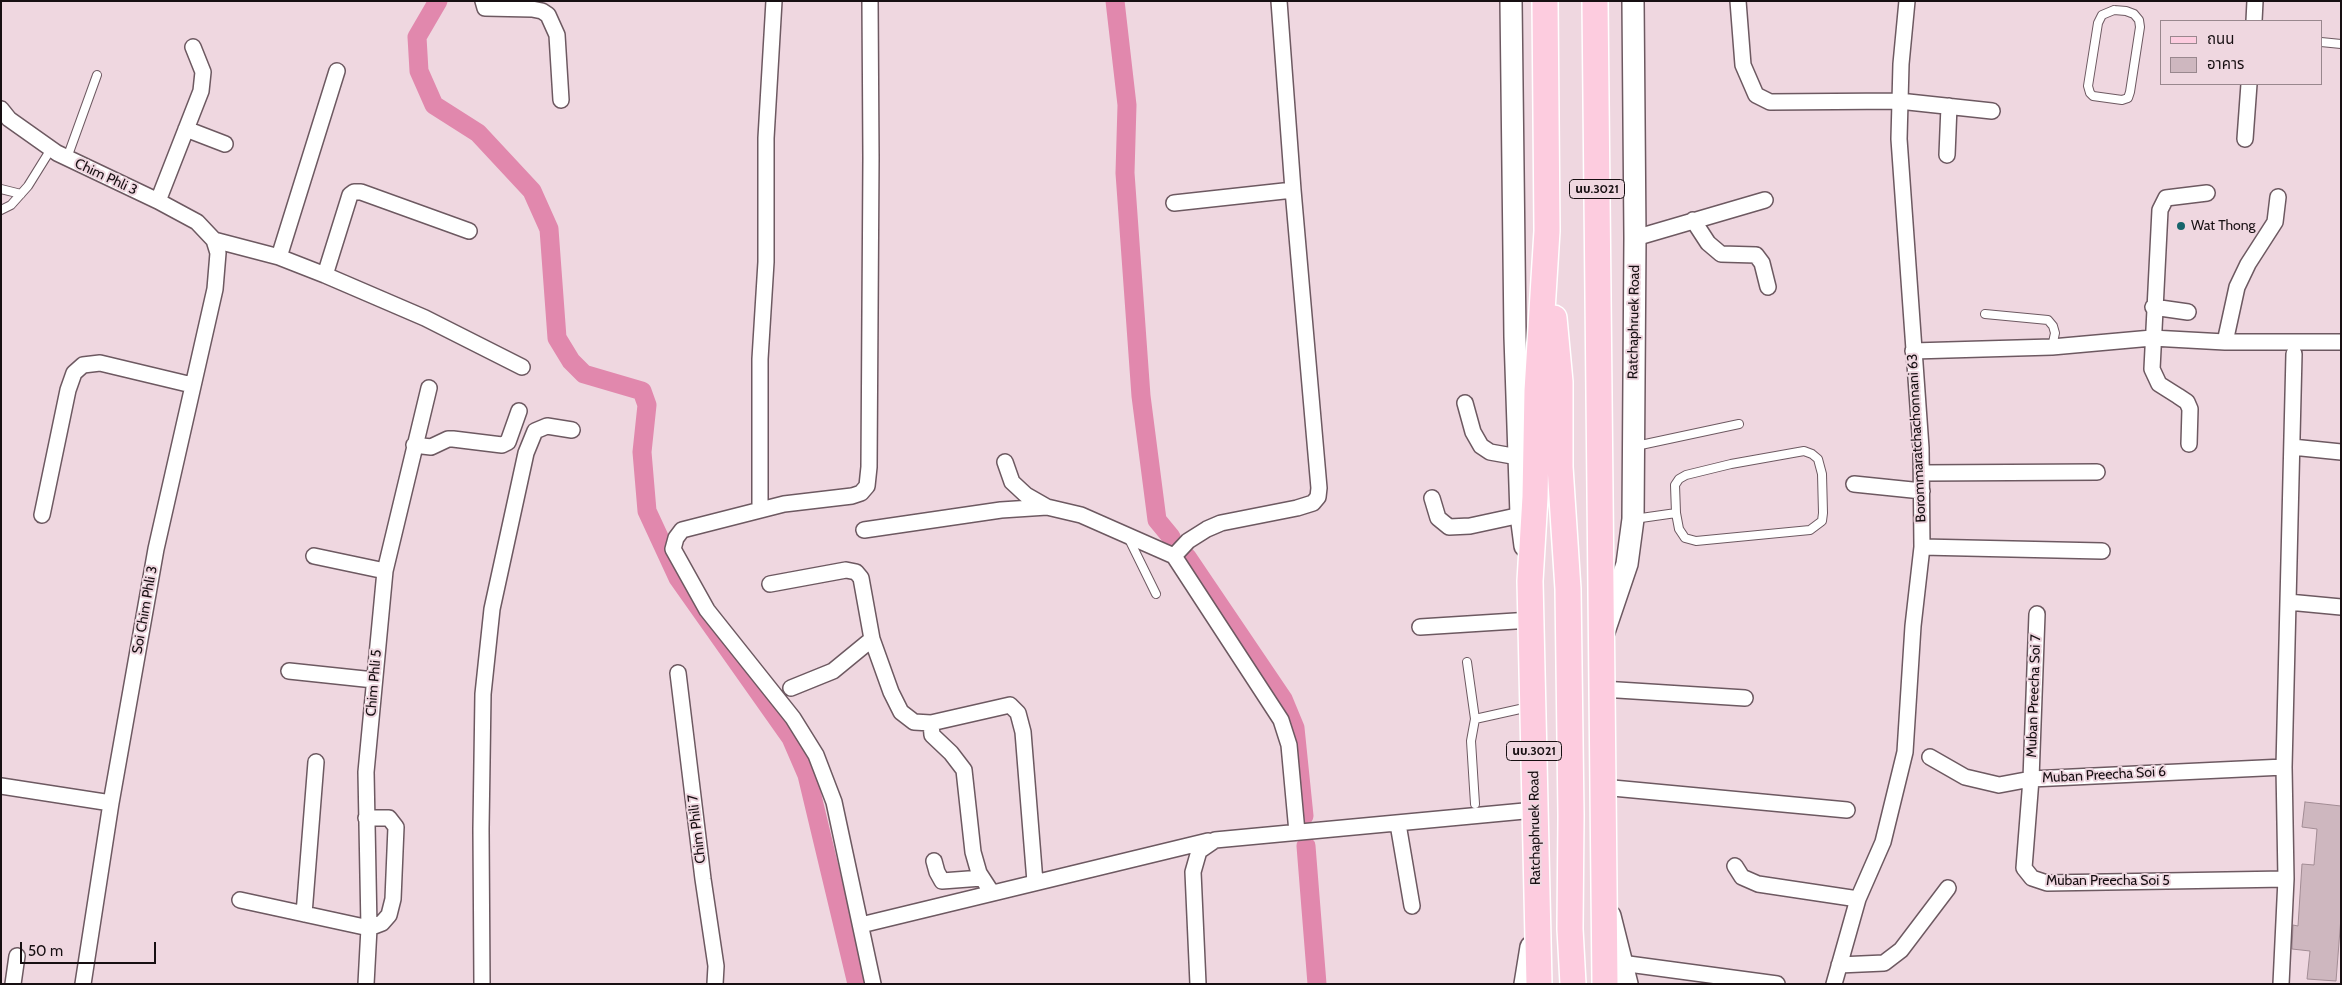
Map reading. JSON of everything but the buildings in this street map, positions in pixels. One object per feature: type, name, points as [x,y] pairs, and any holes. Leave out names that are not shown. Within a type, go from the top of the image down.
[{"type":"main road","name":"Ratchaphruek Road","points":[[1511,1],[1511,125],[1518,457],[1521,514],[1530,581]]},
{"type":"main road","name":"Ratchaphruek Road","points":[[1539,984],[1536,921],[1534,706],[1530,581],[1535,497],[1537,391],[1547,231],[1545,1]]},
{"type":"main road","name":"Ratchaphruek Road","points":[[1595,1],[1602,689],[1602,882],[1605,984]]},
{"type":"main road","name":"Ratchaphruek Road","points":[[1601,639],[1627,564],[1633,519],[1635,238],[1633,1]]},
{"type":"main road","points":[[1547,231],[1560,382],[1560,467],[1568,589],[1572,816],[1570,929],[1573,984]]},
{"type":"main road","points":[[1602,882],[1624,974]]},
{"type":"main road","points":[[1525,984],[1536,921]]},
{"type":"street","points":[[483,1],[485,8],[532,9],[542,11],[548,15],[557,34],[561,100]]},
{"type":"street","points":[[760,510],[760,359],[766,262],[766,155],[774,1]]},
{"type":"street","points":[[870,1],[871,148],[869,467],[867,486],[861,494],[784,504],[682,530],[676,538],[674,549],[708,610],[793,718],[816,755],[834,802],[873,984]]},
{"type":"street","points":[[1174,556],[1188,540],[1206,529],[1297,508],[1313,503],[1318,497],[1316,450],[1292,190],[1279,1]]},
{"type":"street","points":[[1738,1],[1743,65],[1756,95],[1770,102],[1899,101],[1992,111]]},
{"type":"street","name":"Borommaratchachonnani 63","points":[[1834,984],[1858,899],[1883,842],[1905,752],[1913,626],[1922,547],[1922,473],[1902,193],[1899,101],[1907,1]]},
{"type":"street","points":[[2254,20],[2255,1]]},
{"type":"street","points":[[158,201],[201,91],[203,72],[193,47]]},
{"type":"street","points":[[279,257],[337,71]]},
{"type":"street","points":[[2245,139],[2249,85]]},
{"type":"street","points":[[1947,155],[1949,106]]},
{"type":"street","name":"Chim Phli 3","points":[[1,109],[9,119],[51,149],[197,222],[205,228],[214,240]]},
{"type":"street","points":[[186,129],[225,144]]},
{"type":"street","points":[[1174,203],[1292,190]]},
{"type":"street","points":[[325,275],[350,195],[354,192],[361,192],[469,231]]},
{"type":"street","points":[[2189,444],[2190,409],[2187,402],[2159,384],[2154,378],[2152,369],[2152,338],[2160,210],[2166,198],[2207,194]]},
{"type":"street","points":[[2225,342],[2237,287],[2248,264],[2275,222],[2278,197]]},
{"type":"street","points":[[1635,238],[1765,200]]},
{"type":"street","points":[[1693,220],[1708,243],[1721,254],[1756,255],[1762,263],[1768,288]]},
{"type":"street","points":[[214,240],[279,257],[325,275],[425,318],[522,367]]},
{"type":"street","name":"Soi Chim Phli 3","points":[[83,984],[111,803],[156,549],[215,289],[218,253],[214,240]]},
{"type":"street","points":[[2154,308],[2188,312]]},
{"type":"street","points":[[1913,351],[2052,347],[2152,338],[2225,342],[2341,342]]},
{"type":"street","points":[[2282,984],[2286,879],[2284,766],[2294,354]]},
{"type":"street","points":[[42,516],[68,390],[74,373],[83,365],[100,363],[192,385]]},
{"type":"street","name":"Chim Phli 5","points":[[366,984],[369,928],[366,772],[385,570],[429,388]]},
{"type":"street","points":[[1465,403],[1473,432],[1481,446],[1490,452],[1518,457]]},
{"type":"street","points":[[414,445],[431,447],[448,439],[505,444],[508,442],[520,411]]},
{"type":"street","points":[[482,984],[481,829],[483,694],[492,609],[526,453],[535,431],[547,426],[572,430]]},
{"type":"street","points":[[2292,447],[2341,452]]},
{"type":"street","points":[[1006,462],[1012,482],[1026,496],[1047,507],[1081,515],[1174,556],[1280,720],[1289,745],[1297,832]]},
{"type":"street","points":[[1922,473],[2097,472]]},
{"type":"street","points":[[1854,484],[1922,491]]},
{"type":"street","points":[[1432,498],[1438,518],[1449,527],[1470,526],[1521,514]]},
{"type":"street","points":[[864,530],[1001,510],[1047,507]]},
{"type":"street","points":[[1922,547],[2102,551]]},
{"type":"street","points":[[314,556],[385,570]]},
{"type":"street","points":[[770,584],[846,570],[856,572],[861,578],[872,639],[891,692],[901,712],[914,722],[930,723],[1010,705],[1018,714],[1023,732],[1035,882]]},
{"type":"street","points":[[2288,602],[2341,607]]},
{"type":"street","name":"Muban Preecha Soi 7","points":[[2031,779],[2037,614]]},
{"type":"street","points":[[1420,627],[1531,620]]},
{"type":"street","points":[[791,688],[833,671],[872,639]]},
{"type":"street","points":[[290,671],[374,680]]},
{"type":"street","name":"Chim Phili 7","points":[[678,673],[702,870],[716,966],[716,984]]},
{"type":"street","points":[[1602,689],[1745,698]]},
{"type":"street","points":[[930,723],[932,735],[951,753],[964,770],[973,852],[978,873],[992,892]]},
{"type":"street","name":"Muban Preecha Soi 6","points":[[1930,757],[1964,777],[1999,785],[2031,779],[2284,766]]},
{"type":"street","points":[[304,914],[316,762]]},
{"type":"street","name":"Muban Preecha Soi 5","points":[[2031,779],[2024,868],[2032,878],[2047,883],[2286,879]]},
{"type":"street","points":[[1,786],[111,803]]},
{"type":"street","points":[[1602,787],[1847,810]]},
{"type":"street","points":[[861,925],[1214,840],[1535,810]]},
{"type":"street","points":[[240,900],[369,928],[382,923],[389,915],[393,899],[396,827],[389,818],[366,818]]},
{"type":"street","points":[[1398,824],[1412,906]]},
{"type":"street","points":[[1198,984],[1194,872],[1199,850],[1214,840]]},
{"type":"street","points":[[934,861],[942,881],[982,878]]},
{"type":"street","points":[[1735,866],[1742,877],[1758,884],[1858,899]]},
{"type":"street","points":[[1839,965],[1884,963],[1901,950],[1948,888]]},
{"type":"street","points":[[13,984],[17,956]]},
{"type":"street","points":[[1624,974],[1777,984]]},
{"type":"lane","points":[[2126,10],[2128,1]]},
{"type":"lane","points":[[2126,10],[2139,20],[2140,27],[2128,98],[2122,100],[2093,96],[2088,86],[2098,23],[2106,12],[2126,10]]},
{"type":"lane","points":[[2322,42],[2341,44]]},
{"type":"lane","points":[[67,158],[97,75]]},
{"type":"lane","points":[[1,210],[10,205],[28,186],[51,149]]},
{"type":"lane","points":[[1,189],[21,194]]},
{"type":"lane","points":[[1985,314],[2048,320],[2053,326],[2055,333],[2052,347]]},
{"type":"lane","points":[[1634,447],[1739,424]]},
{"type":"lane","points":[[1804,451],[1818,459],[1822,474],[1823,513],[1822,521],[1810,530],[1696,541],[1685,538],[1679,529],[1676,513],[1675,486],[1679,479],[1686,475],[1731,464],[1804,451]]},
{"type":"lane","points":[[1633,519],[1676,513]]},
{"type":"lane","points":[[1127,535],[1156,594]]},
{"type":"lane","points":[[1467,662],[1475,719],[1471,741],[1475,804]]},
{"type":"lane","points":[[1475,719],[1534,706]]},
{"type":"waterway","points":[[438,1],[417,37],[419,71],[434,105],[478,133],[532,191],[549,229],[557,338],[571,361],[584,374],[642,391],[647,405],[642,452],[647,511],[678,578],[791,738],[807,775],[857,984]]},
{"type":"waterway","points":[[1115,1],[1127,105],[1125,173],[1141,396],[1157,520],[1171,537]]},
{"type":"waterway","points":[[1187,557],[1283,699],[1295,728],[1304,816]]},
{"type":"waterway","points":[[1306,846],[1317,984]]},
{"type":"place","name":"Wat Thong","points":[[2181,226]]}]
